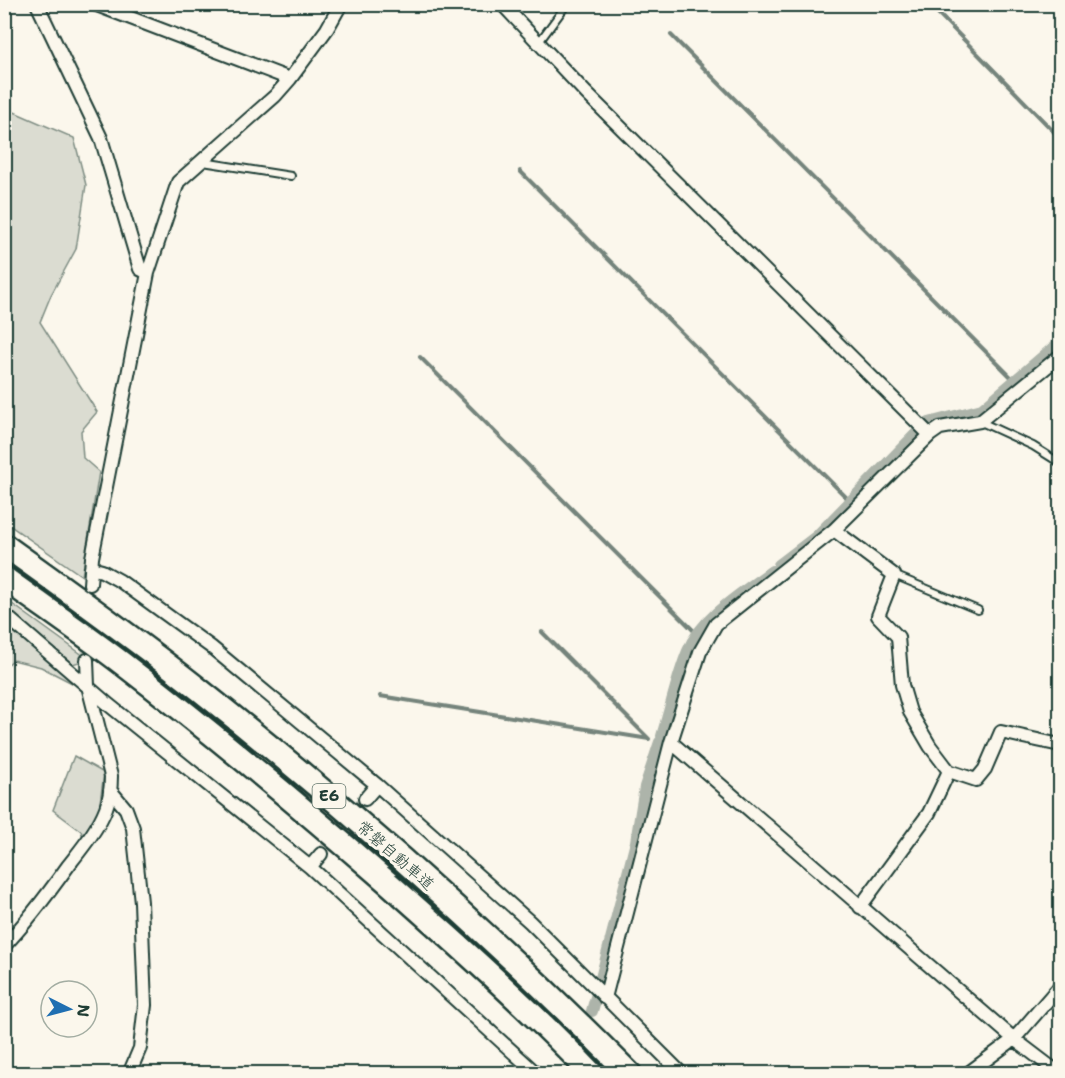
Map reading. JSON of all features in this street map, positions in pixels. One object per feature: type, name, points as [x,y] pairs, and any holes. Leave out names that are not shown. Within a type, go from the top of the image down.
[{"type":"highway","name":"常磐自動車道","points":[[4,545],[135,639],[202,691],[334,801],[465,916],[630,1074]]},
{"type":"highway","name":"常磐自動車道","points":[[4,578],[167,698],[299,806],[447,935],[564,1044],[592,1074]]},
{"type":"street","points":[[37,4],[102,138],[140,269],[147,273]]},
{"type":"street","points":[[94,4],[290,79]]},
{"type":"street","points":[[90,584],[91,568],[147,273],[178,182],[275,96],[327,29],[341,4]]},
{"type":"street","points":[[502,4],[538,43],[930,435]]},
{"type":"street","points":[[605,998],[671,742],[700,652],[716,624],[834,530],[930,435],[940,428],[980,421],[1060,356]]},
{"type":"street","points":[[834,530],[894,575],[878,616],[898,637],[902,685],[909,712],[930,746],[950,771],[976,780],[985,769],[1001,732],[1060,745]]},
{"type":"street","points":[[91,568],[120,580],[211,647],[377,785],[530,922],[682,1074]]},
{"type":"street","points":[[4,614],[88,687],[310,867],[537,1074]]},
{"type":"street","points":[[4,946],[26,922],[82,848],[106,808],[110,790],[109,764],[88,687],[87,660]]},
{"type":"street","points":[[671,742],[1014,1039],[1060,1074]]},
{"type":"street","points":[[860,907],[929,813],[950,771]]},
{"type":"street","points":[[365,799],[377,785]]},
{"type":"street","points":[[110,790],[126,809],[133,828],[141,902],[146,1005],[140,1048],[129,1074]]},
{"type":"street","points":[[310,867],[321,854]]},
{"type":"street","points":[[967,1074],[1014,1039],[1060,986]]},
{"type":"lane","points":[[538,43],[567,4]]},
{"type":"lane","points":[[200,161],[291,176]]},
{"type":"lane","points":[[980,421],[1033,446],[1060,463]]},
{"type":"lane","points":[[894,575],[978,610]]},
{"type":"shaded area","points":[[5,108],[74,138],[86,185],[76,249],[51,295],[40,322],[97,412],[81,431],[83,458],[99,472],[82,576],[5,522]]},
{"type":"shaded area","points":[[4,598],[84,656],[82,661],[73,664],[5,609]]},
{"type":"shaded area","points":[[4,622],[29,641],[74,684],[41,667],[13,660],[5,667]]},
{"type":"shaded area","points":[[74,756],[104,773],[99,810],[83,837],[81,831],[53,810]]},
{"type":"waterway","points":[[929,4],[1060,138]]},
{"type":"waterway","points":[[671,35],[1015,381]]},
{"type":"waterway","points":[[520,171],[851,502]]},
{"type":"waterway","points":[[929,423],[982,409],[1060,342]]},
{"type":"waterway","points":[[420,357],[698,635]]},
{"type":"waterway","points":[[779,565],[817,536],[917,433]]},
{"type":"waterway","points":[[662,736],[681,671],[694,639],[713,616],[772,571]]},
{"type":"waterway","points":[[542,632],[648,738]]},
{"type":"waterway","points":[[380,696],[649,739]]},
{"type":"waterway","points":[[600,982],[636,842],[645,787],[660,742]]},
{"type":"waterway","points":[[592,1011],[596,997]]},
{"type":"tunnel","points":[[87,660],[90,584]]},
{"type":"tunnel","points":[[321,854],[365,799]]}]
